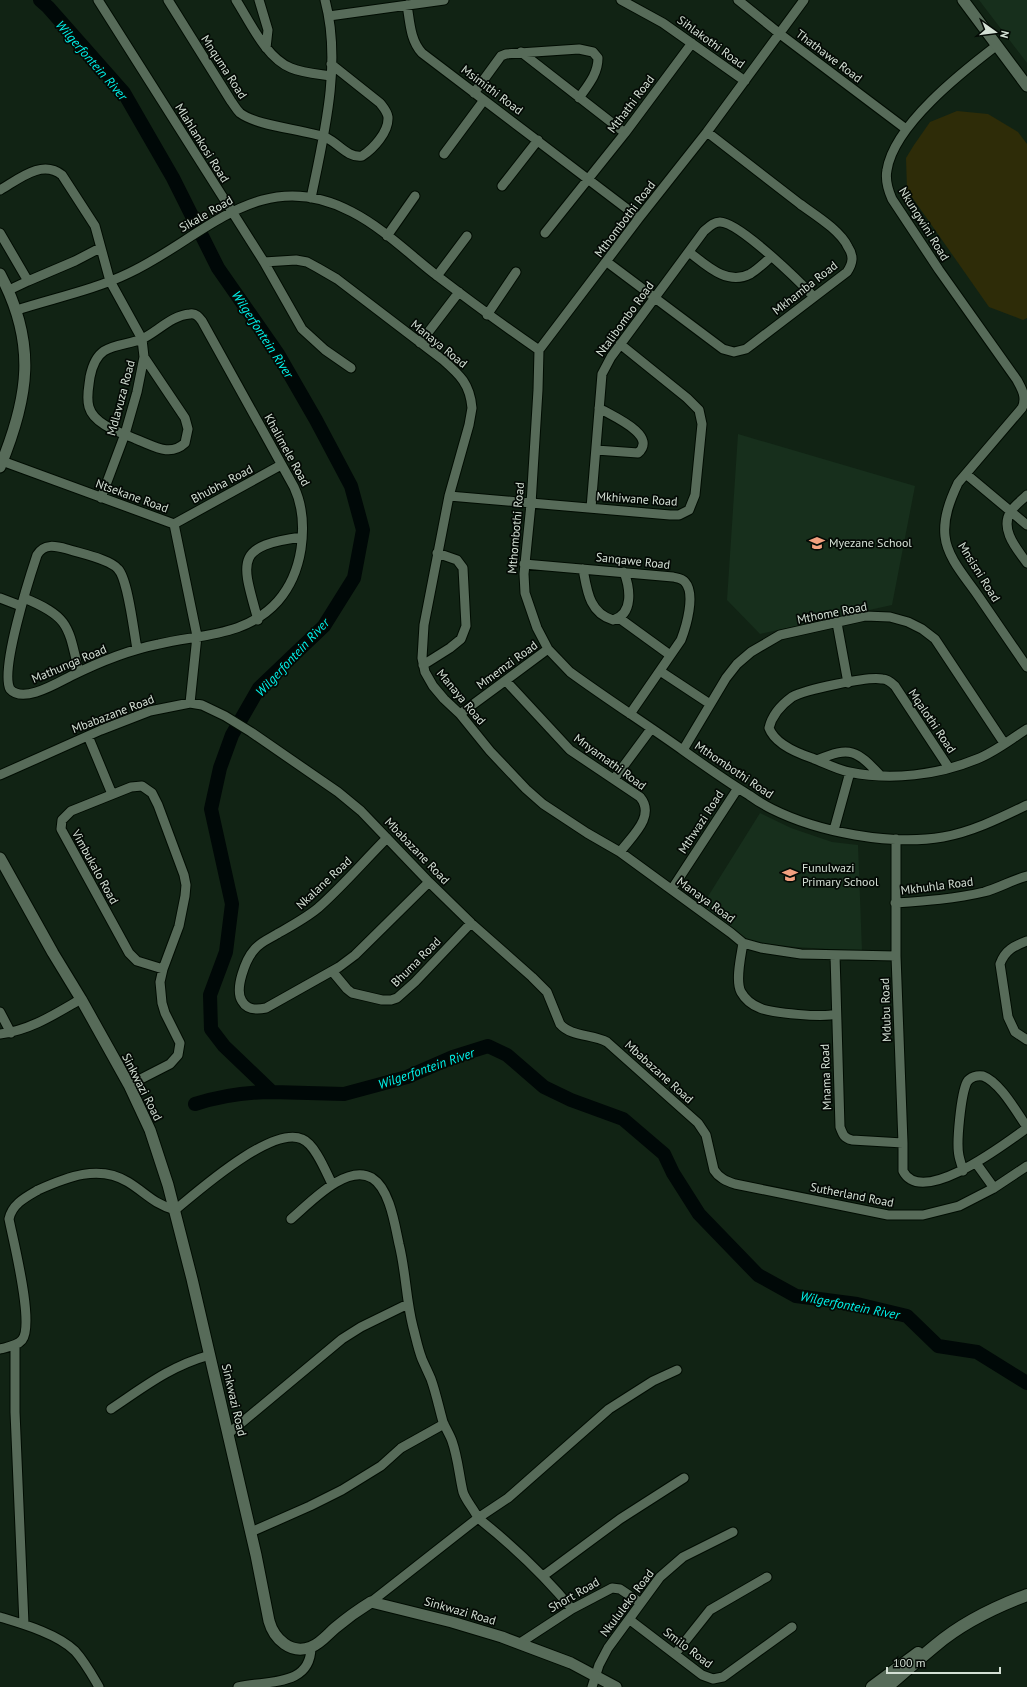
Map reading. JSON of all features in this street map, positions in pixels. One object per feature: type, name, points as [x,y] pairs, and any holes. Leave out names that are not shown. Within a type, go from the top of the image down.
[{"type":"main road","points":[[872,1687],[914,1655],[935,1645],[990,1610],[1027,1595]]},
{"type":"main road","points":[[887,1687],[935,1645]]},
{"type":"street","name":"Mlahlankosi Road","points":[[98,0],[230,212],[264,262],[302,329],[325,350],[351,368]]},
{"type":"street","name":"Mnquma Road","points":[[168,0],[240,113],[270,124],[324,137],[337,144],[353,156],[362,156],[378,141],[386,130],[388,116],[386,110],[380,103],[331,64]]},
{"type":"street","points":[[236,0],[266,48],[278,61],[293,69],[331,76]]},
{"type":"street","points":[[259,0],[268,30],[266,48]]},
{"type":"street","points":[[311,198],[324,137],[331,76],[330,16],[325,0]]},
{"type":"street","points":[[330,16],[444,0]]},
{"type":"street","name":"Sihlakothi Road","points":[[621,0],[663,22],[746,81]]},
{"type":"street","name":"Thathawe Road","points":[[738,0],[780,34],[906,129]]},
{"type":"street","name":"Mthombothi Road","points":[[804,0],[746,81],[639,218],[540,350],[531,504],[524,564],[525,593],[536,628],[548,649],[570,672],[651,729],[771,809],[795,819],[834,830],[896,839],[920,840],[944,837],[997,819],[1027,805]]},
{"type":"street","points":[[963,0],[1027,86]]},
{"type":"street","name":"Msimithi Road","points":[[407,5],[411,32],[416,47],[422,53],[639,218]]},
{"type":"street","name":"Mthathi Road","points":[[545,233],[625,133],[692,43]]},
{"type":"street","name":"Nkungwini Road","points":[[996,46],[969,67],[906,129],[897,142],[890,157],[886,171],[887,187],[892,199],[939,270],[1017,380],[1025,395],[1025,402],[1022,408]]},
{"type":"street","points":[[474,93],[501,56],[521,52],[578,49],[588,50],[597,55],[598,58],[597,70],[579,98]]},
{"type":"street","points":[[521,52],[625,133]]},
{"type":"street","points":[[444,154],[484,100]]},
{"type":"street","name":"Mkhamba Road","points":[[607,262],[723,349],[734,352],[746,349],[847,272],[852,265],[853,259],[848,246],[843,239],[815,215],[707,132]]},
{"type":"street","points":[[502,186],[538,140]]},
{"type":"street","name":"Mdlavuza Road","points":[[0,190],[38,169],[50,168],[62,175],[95,226],[110,281],[142,339],[144,357],[137,392],[125,434],[101,498]]},
{"type":"street","name":"Sikale Road","points":[[17,310],[110,281],[140,268],[230,212],[278,196],[311,198],[331,203],[352,212],[387,236],[488,314],[540,350]]},
{"type":"street","points":[[387,236],[415,196]]},
{"type":"street","name":"Ntalibombo Road","points":[[591,508],[602,374],[610,357],[656,298],[704,231],[718,222],[736,227],[785,267],[814,297]]},
{"type":"street","points":[[0,233],[28,281]]},
{"type":"street","points":[[437,276],[467,236]]},
{"type":"street","points":[[9,290],[75,261],[100,248]]},
{"type":"street","points":[[689,252],[716,272],[727,277],[740,277],[750,274],[771,257]]},
{"type":"street","name":"Manaya Road","points":[[264,262],[296,260],[307,262],[318,268],[458,372],[466,383],[471,396],[472,408],[469,425],[449,496],[437,553],[422,644],[423,665],[425,672],[433,686],[460,714],[490,751],[526,789],[543,804],[587,833],[620,852],[743,943],[761,948],[801,954],[896,956]]},
{"type":"street","points":[[488,314],[516,272]]},
{"type":"street","points":[[0,274],[9,290],[17,310],[21,323],[24,348],[23,392],[13,434],[1,464]]},
{"type":"street","points":[[420,343],[459,292]]},
{"type":"street","name":"Khalimele Road","points":[[142,339],[175,318],[190,314],[198,316],[294,487],[299,500],[302,537],[297,569],[291,583],[283,595],[270,611],[258,620],[238,628],[197,636]]},
{"type":"street","points":[[142,339],[105,351],[94,362],[91,370],[88,406],[96,419],[125,434],[167,451],[180,447],[185,442],[187,436],[186,424],[182,412],[144,357]]},
{"type":"street","name":"Mkhiwane Road","points":[[449,496],[531,504],[679,515],[689,510],[695,495],[702,424],[699,410],[692,402],[620,344]]},
{"type":"street","points":[[596,450],[638,453],[643,444],[641,436],[635,429],[599,408]]},
{"type":"street","name":"Mnsisni Road","points":[[1022,408],[958,484],[951,498],[947,514],[945,536],[950,552],[1027,667]]},
{"type":"street","name":"Ntsekane Road","points":[[1,464],[174,524],[197,636],[190,703]]},
{"type":"street","name":"Bhubha Road","points":[[174,524],[281,465]]},
{"type":"street","points":[[966,474],[1027,525]]},
{"type":"street","points":[[1027,495],[1011,512],[1008,524],[1008,533],[1027,563]]},
{"type":"street","points":[[258,620],[246,570],[248,559],[254,552],[263,546],[277,541],[302,537]]},
{"type":"street","name":"Mathunga Road","points":[[137,649],[122,575],[119,569],[108,562],[56,546],[41,549],[37,555],[9,647],[6,666],[7,680],[11,689],[15,692],[28,694],[38,691],[79,672],[137,649],[197,636]]},
{"type":"street","points":[[423,665],[450,648],[461,639],[466,626],[463,568],[457,560],[437,553]]},
{"type":"street","name":"Sanqawe Road","points":[[524,564],[673,577],[684,581],[690,607],[681,640],[630,714]]},
{"type":"street","points":[[583,569],[590,600],[594,607],[605,617],[614,620],[619,618],[625,612],[629,596],[628,583],[624,572]]},
{"type":"street","points":[[0,598],[48,609],[58,615],[70,634],[79,672]]},
{"type":"street","name":"Mthome Road","points":[[683,750],[726,678],[737,664],[751,652],[780,636],[865,616],[890,617],[908,622],[922,629],[934,639],[1004,744]]},
{"type":"street","points":[[619,618],[670,655]]},
{"type":"street","points":[[837,623],[848,683]]},
{"type":"street","name":"Mmemzi Road","points":[[460,714],[548,649]]},
{"type":"street","points":[[660,671],[710,704]]},
{"type":"street","name":"Mqalothi Road","points":[[878,678],[892,683],[949,768],[906,776],[881,776],[850,772],[817,760],[800,754],[775,739],[769,728],[770,721],[775,713],[793,697],[803,692],[878,678]]},
{"type":"street","name":"Mnyamathi Road","points":[[506,681],[570,750],[640,797],[646,807],[645,816],[641,824],[620,852]]},
{"type":"street","name":"Mbabazane Road","points":[[0,775],[88,736],[150,711],[190,703],[202,705],[226,716],[338,792],[360,811],[429,882],[547,992],[560,1024],[564,1028],[569,1032],[600,1038],[607,1042],[698,1123],[706,1135],[713,1165],[717,1174],[735,1184]]},
{"type":"street","points":[[614,779],[651,729]]},
{"type":"street","points":[[949,768],[978,759],[1027,730]]},
{"type":"street","points":[[88,736],[112,794]]},
{"type":"street","points":[[817,760],[833,754],[853,752],[861,756],[881,776]]},
{"type":"street","points":[[834,830],[850,772]]},
{"type":"street","name":"Vimbukalo Road","points":[[129,1085],[170,1064],[178,1055],[180,1043],[165,1013],[162,1003],[160,982],[163,969],[179,926],[186,885],[184,875],[160,810],[152,794],[142,786],[137,786],[112,794],[71,812],[62,820],[61,829],[130,953],[137,961],[163,969]]},
{"type":"street","name":"Mthwazi Road","points":[[672,889],[738,788]]},
{"type":"street","name":"Nkalane Road","points":[[332,971],[281,1001],[266,1008],[258,1010],[246,1006],[240,998],[239,992],[244,969],[255,949],[262,943],[318,908],[387,838]]},
{"type":"street","name":"Mdubu Road","points":[[896,839],[896,956],[903,1171],[908,1178],[918,1182],[932,1181],[963,1171]]},
{"type":"street","name":"Sinkwazi Road","points":[[0,858],[129,1085],[150,1130],[168,1184],[210,1355],[251,1532],[271,1630],[289,1647],[302,1649],[311,1648]]},
{"type":"street","name":"Mkhuhla Road","points":[[895,903],[930,901],[970,895],[986,891],[1027,876]]},
{"type":"street","points":[[332,971],[366,946],[429,882]]},
{"type":"street","name":"Bhuma Road","points":[[332,971],[352,993],[382,1000],[391,1000],[404,993],[471,922]]},
{"type":"street","points":[[1027,941],[1012,947],[1002,958],[1000,964],[1008,1017],[1015,1032],[1027,1040]]},
{"type":"street","points":[[743,943],[738,982],[740,991],[753,1004],[761,1008],[810,1016],[829,1016],[836,1014]]},
{"type":"street","name":"Mnama Road","points":[[835,955],[840,1127],[842,1134],[845,1138],[852,1140],[903,1143]]},
{"type":"street","points":[[0,1034],[11,1033],[32,1026],[81,999]]},
{"type":"street","points":[[0,1012],[11,1033]]},
{"type":"street","points":[[975,1076],[984,1077],[994,1083],[1027,1128],[976,1164],[963,1171],[959,1156],[958,1138],[964,1093],[966,1084],[970,1078],[975,1076]]},
{"type":"street","points":[[0,1349],[15,1345],[22,1341],[24,1337],[26,1325],[22,1288],[9,1219],[12,1210],[18,1203],[29,1195],[54,1183],[81,1174],[98,1172],[115,1176],[129,1182],[157,1204],[174,1210],[222,1171],[271,1143],[288,1137],[296,1137],[307,1141],[318,1156],[332,1184]]},
{"type":"street","points":[[976,1164],[994,1188]]},
{"type":"street","name":"Sutherland Road","points":[[735,1184],[888,1215],[923,1215],[959,1206],[994,1188],[1027,1166]]},
{"type":"street","points":[[290,1219],[332,1184],[355,1175],[372,1178],[380,1185],[385,1194],[393,1220],[406,1281],[408,1304],[418,1345],[422,1359],[431,1379],[444,1424],[454,1448],[464,1492],[478,1518],[509,1543],[543,1576],[572,1609]]},
{"type":"street","points":[[228,1434],[342,1339],[361,1327],[408,1304]]},
{"type":"street","points":[[15,1345],[15,1412],[24,1624]]},
{"type":"street","points":[[111,1409],[166,1372],[184,1363],[210,1355]]},
{"type":"street","points":[[238,1687],[282,1681],[302,1674],[309,1664],[311,1648],[354,1613],[371,1602],[478,1518],[508,1498],[610,1409],[653,1381],[676,1370]]},
{"type":"street","points":[[251,1532],[342,1490],[381,1466],[401,1448],[444,1424]]},
{"type":"street","points":[[543,1576],[620,1519],[684,1478]]},
{"type":"street","name":"Nkululeko Road","points":[[594,1682],[599,1665],[608,1648],[666,1570],[683,1558],[733,1532]]},
{"type":"street","points":[[675,1654],[710,1610],[767,1577]]},
{"type":"street","name":"Short Road","points":[[520,1643],[572,1609],[612,1588],[620,1589],[641,1603]]},
{"type":"street","name":"Sinkwazi Road","points":[[371,1602],[452,1622],[520,1643],[571,1663],[594,1682],[616,1687]]},
{"type":"street","points":[[0,1617],[24,1624],[52,1637],[74,1651],[84,1662],[99,1687]]},
{"type":"street","name":"Smilo Road","points":[[630,1620],[708,1678],[719,1679],[792,1627]]},
{"type":"shaded area","points":[[979,0],[1027,0],[1027,63]]},
{"type":"shaded area","points":[[957,111],[988,114],[1018,132],[1027,144],[1027,318],[1023,320],[989,307],[907,190],[906,158],[914,145],[930,122]]},
{"type":"shaded area","name":"Myezane School","points":[[738,434],[915,486],[892,605],[760,634],[727,600]]},
{"type":"shaded area","name":"Funulwazi Primary School","points":[[760,813],[791,828],[832,842],[858,845],[862,951],[796,947],[751,942],[702,906]]},
{"type":"waterway","name":"Wilgerfontein River","points":[[40,0],[48,7],[124,93],[173,178],[218,268],[278,354],[316,420],[351,486],[363,530],[354,578],[324,626],[259,688],[232,735],[220,768],[211,809],[232,904],[226,952],[210,995],[211,1029],[224,1046],[272,1092],[344,1094],[407,1077],[453,1057],[488,1046],[507,1055],[544,1087],[571,1100],[623,1119],[664,1154],[673,1173],[699,1214],[758,1275],[796,1296],[857,1304],[907,1316],[938,1346],[977,1352],[1027,1383]]},
{"type":"waterway","points":[[195,1104],[233,1095],[272,1092]]},
{"type":"place","name":"Myezane School","points":[[817,543]]},
{"type":"place","name":"Funulwazi Primary School","points":[[790,875]]}]
